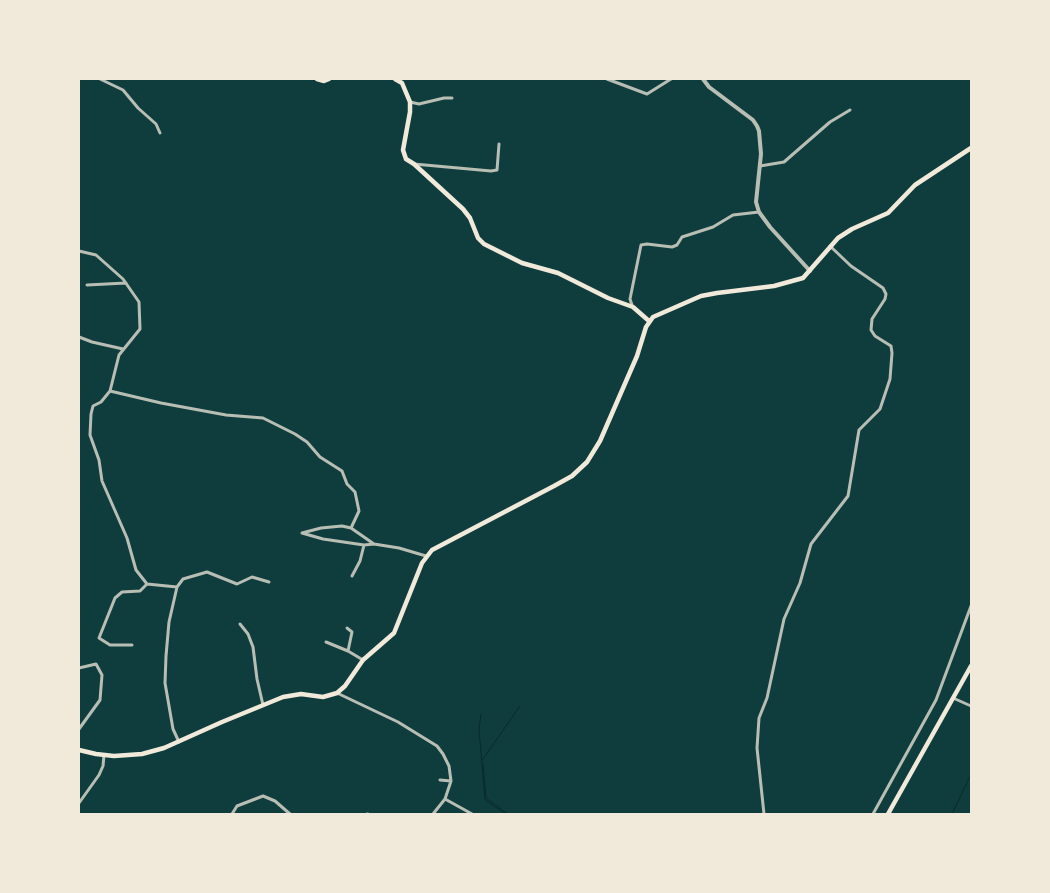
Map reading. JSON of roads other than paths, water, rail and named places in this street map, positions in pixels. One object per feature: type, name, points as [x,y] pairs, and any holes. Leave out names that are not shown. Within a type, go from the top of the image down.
[{"type":"main road","points":[[317,79],[327,80]]},
{"type":"main road","points":[[395,79],[402,83],[410,102],[403,150],[406,159],[414,164],[463,209],[470,218],[478,238],[484,244],[522,263],[558,273],[608,298],[633,307],[649,321]]},
{"type":"main road","points":[[79,750],[104,755],[127,756],[142,754],[179,742],[280,698],[301,694],[323,697],[337,693],[345,686],[364,660],[394,633],[426,556],[441,544],[572,476],[588,462],[600,441],[652,317],[701,296],[717,292],[774,286],[803,278],[830,246],[852,229],[888,213],[916,185],[971,148]]},
{"type":"main road","points":[[888,814],[971,666]]},
{"type":"street","points":[[100,79],[123,90],[138,108],[156,124],[160,133]]},
{"type":"street","points":[[607,79],[647,94],[671,79]]},
{"type":"street","points":[[703,79],[709,87],[753,120],[760,131],[760,166],[756,202],[759,212],[810,271]]},
{"type":"street","points":[[410,102],[419,104],[452,98]]},
{"type":"street","points":[[760,166],[784,162],[830,122],[850,110]]},
{"type":"street","points":[[414,164],[497,170],[499,144]]},
{"type":"street","points":[[633,307],[630,304],[630,299],[642,245],[672,247],[677,245],[682,237],[713,227],[733,215],[759,212]]},
{"type":"street","points":[[764,814],[757,748],[759,718],[767,698],[784,619],[800,583],[811,544],[848,496],[859,430],[880,409],[890,379],[891,346],[875,336],[871,330],[872,319],[885,299],[886,294],[883,288],[851,266],[830,246]]},
{"type":"street","points":[[79,251],[96,255],[126,283],[139,302],[140,329],[119,355],[110,391],[101,402],[93,406],[90,435],[99,460],[102,481],[127,538],[136,570],[147,584],[177,587]]},
{"type":"street","points":[[87,285],[126,283]]},
{"type":"street","points":[[79,337],[123,349]]},
{"type":"street","points":[[110,391],[160,403],[226,415],[262,418],[295,434],[307,442],[320,457],[342,471],[347,484],[355,492],[359,511],[350,528]]},
{"type":"street","points":[[374,544],[350,528],[342,526],[321,528],[302,533],[323,539],[399,548],[426,556]]},
{"type":"street","points":[[352,576],[360,561],[364,544]]},
{"type":"street","points":[[179,742],[173,729],[166,683],[169,622],[177,587],[183,579],[208,572],[237,584],[252,577],[268,582]]},
{"type":"street","points":[[132,645],[110,645],[99,638],[115,598],[122,592],[140,591],[147,584]]},
{"type":"street","points":[[873,814],[936,700],[971,606]]},
{"type":"street","points":[[240,624],[248,634],[253,647],[263,706]]},
{"type":"street","points":[[347,628],[352,632],[348,651]]},
{"type":"street","points":[[326,642],[364,660]]},
{"type":"street","points":[[79,668],[96,664],[102,675],[100,700],[79,729]]},
{"type":"street","points":[[337,693],[398,722],[437,746],[449,766],[451,781],[446,800],[432,814]]},
{"type":"street","points":[[953,698],[971,706]]},
{"type":"street","points":[[79,802],[99,775],[103,766],[104,755]]},
{"type":"street","points":[[440,780],[451,781]]},
{"type":"street","points":[[232,814],[237,806],[263,796],[275,801],[290,814]]},
{"type":"street","points":[[446,800],[472,814]]},
{"type":"waterway","points":[[483,759],[520,706]]},
{"type":"waterway","points":[[481,714],[479,729],[485,800],[506,814]]},
{"type":"waterway","points":[[483,764],[486,798],[508,814]]},
{"type":"waterway","points":[[952,814],[971,774]]}]
